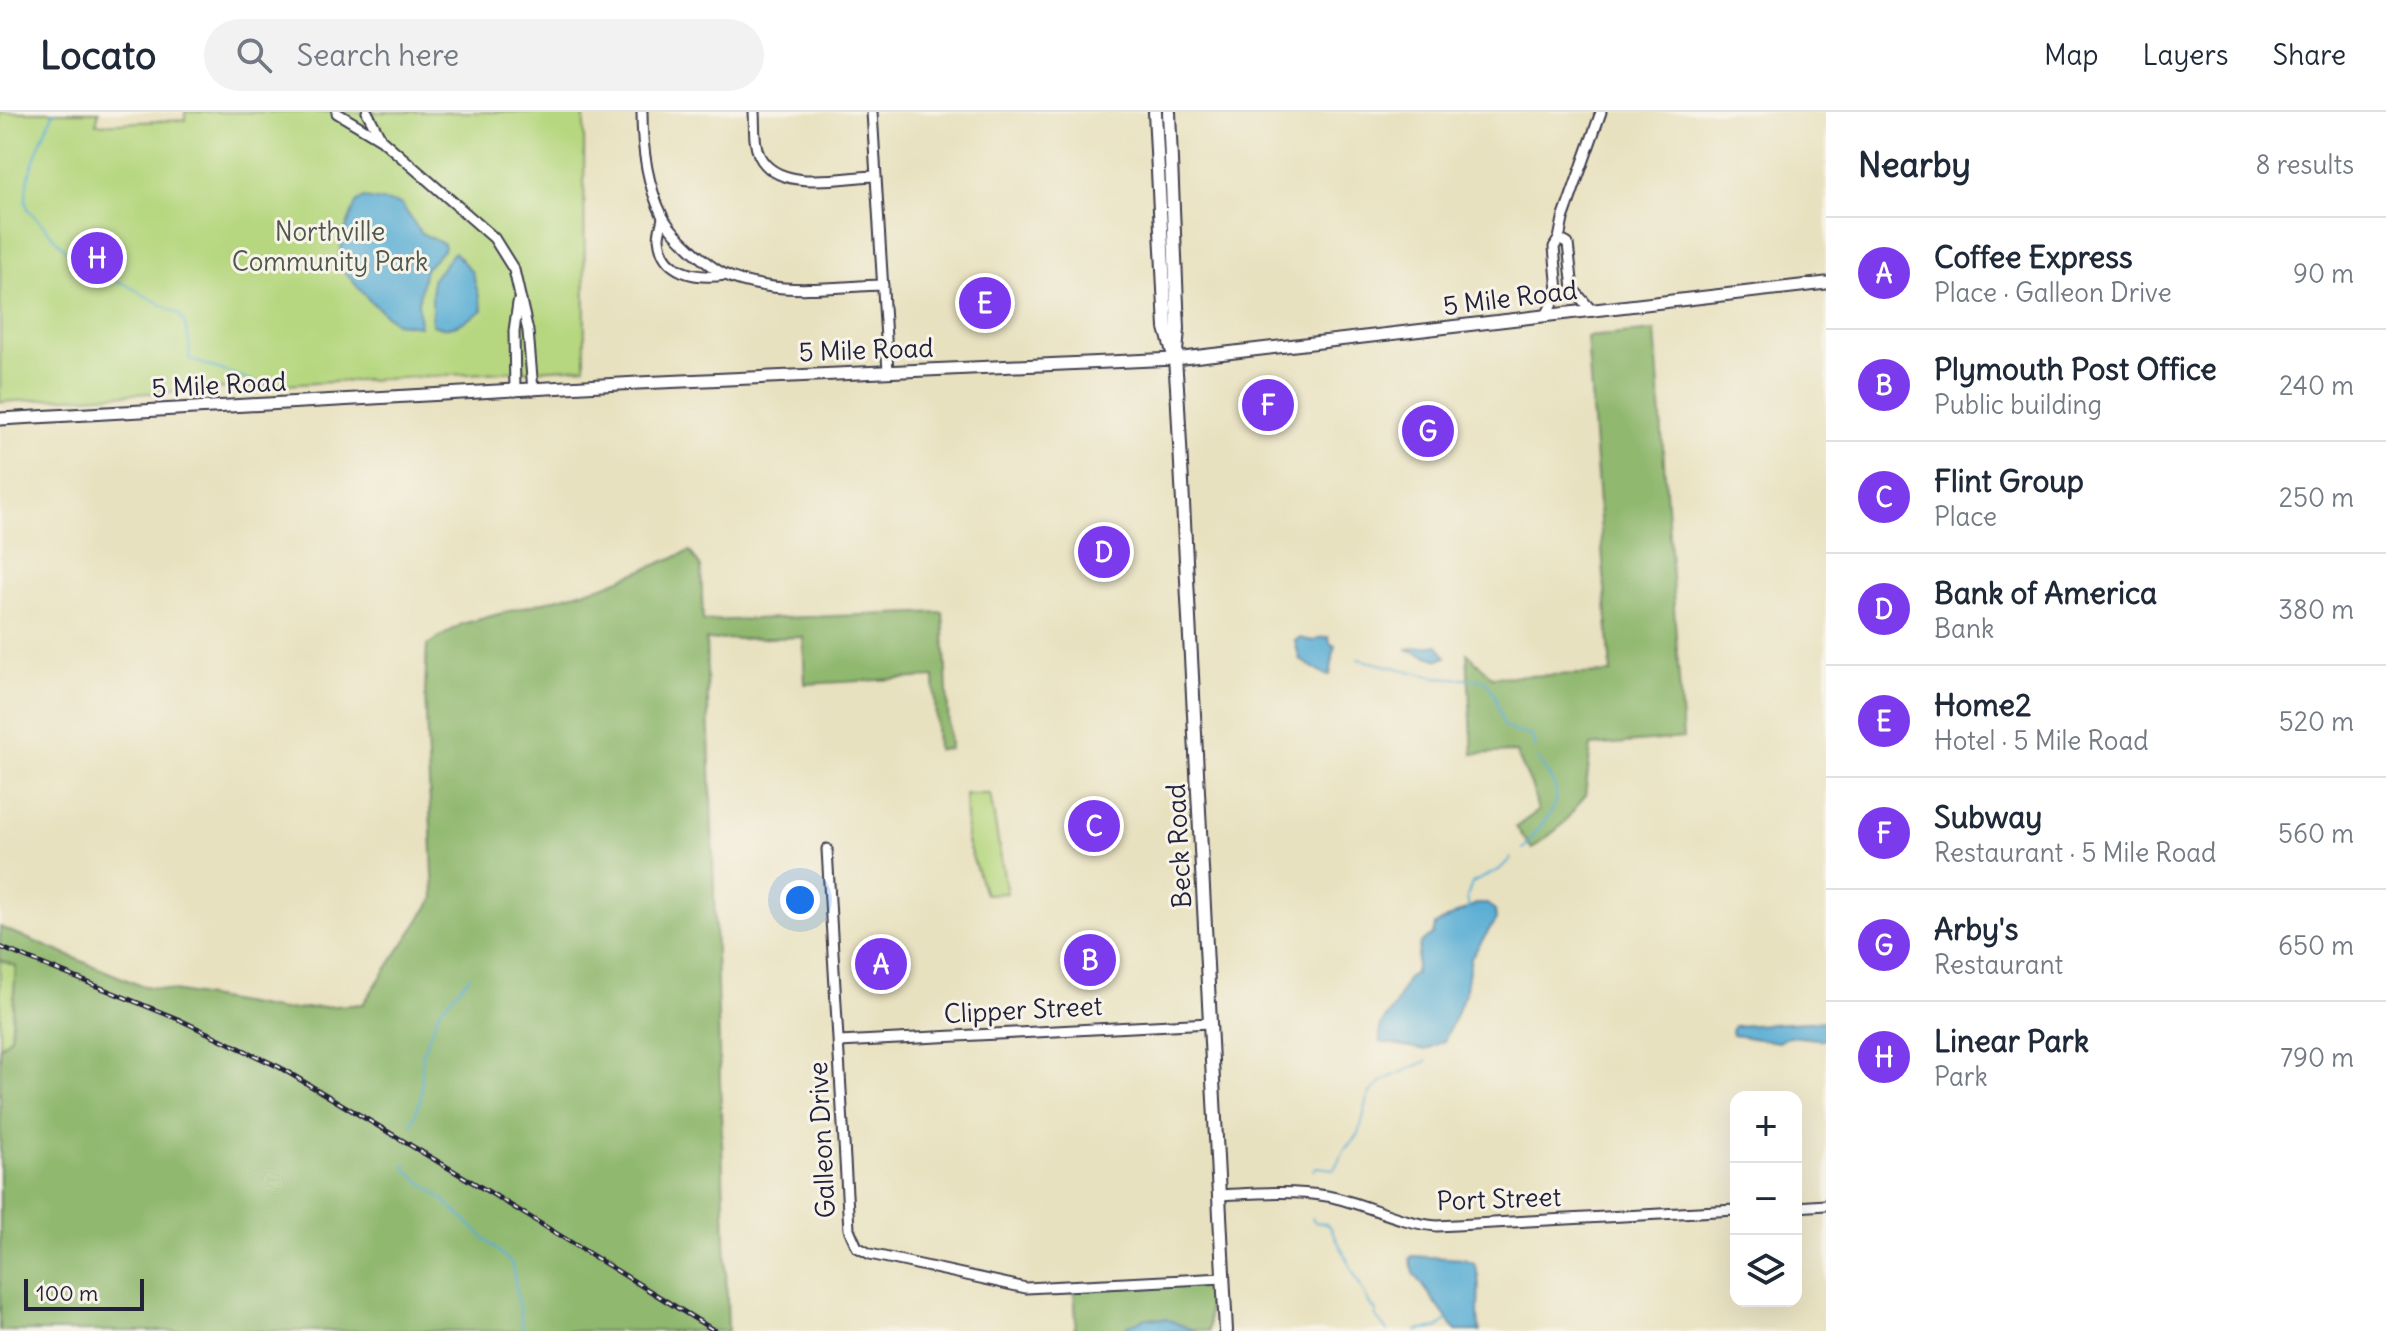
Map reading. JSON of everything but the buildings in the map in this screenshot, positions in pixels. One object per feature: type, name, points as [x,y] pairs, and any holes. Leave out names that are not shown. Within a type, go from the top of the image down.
[{"type":"main road","name":"Beck Road","points":[[1155,112],[1166,328],[1175,359]]},
{"type":"main road","name":"Beck Road","points":[[1169,112],[1178,329],[1175,359],[1226,1331]]},
{"type":"street","points":[[336,112],[355,112]]},
{"type":"street","points":[[336,112],[382,140],[494,238],[514,270],[529,340],[533,390]]},
{"type":"street","points":[[367,112],[382,140]]},
{"type":"street","points":[[642,112],[642,143],[647,171],[663,218],[694,250],[725,275],[763,286],[798,289],[883,285]]},
{"type":"street","points":[[754,112],[759,154],[766,166],[784,178],[875,176]]},
{"type":"street","points":[[872,112],[888,371]]},
{"type":"street","points":[[1546,316],[1558,291],[1554,247],[1601,112]]},
{"type":"street","points":[[663,218],[659,238],[665,255],[679,271],[703,278],[725,275]]},
{"type":"street","points":[[1559,239],[1568,244],[1573,289],[1592,311]]},
{"type":"street","name":"5 Mile Road","points":[[0,419],[888,371],[1074,366],[1175,359],[1826,283]]},
{"type":"street","points":[[515,391],[514,331],[518,299]]},
{"type":"street","name":"Galleon Drive","points":[[827,849],[849,1229],[853,1241],[862,1251],[1026,1288],[1224,1278]]},
{"type":"street","name":"Clipper Street","points":[[839,1042],[1210,1023]]},
{"type":"street","name":"Port Street","points":[[1220,1195],[1292,1191],[1329,1197],[1407,1222],[1437,1226],[1730,1210]]},
{"type":"street","points":[[1802,1207],[1826,1205]]},
{"type":"green space","name":"Northville Community Park","points":[[0,112],[99,112],[96,124],[185,120],[185,112],[584,112],[585,367],[0,402]]},
{"type":"green space","points":[[1655,331],[1683,738],[1591,746],[1585,796],[1561,826],[1532,849],[1516,827],[1538,811],[1532,787],[1516,752],[1473,754],[1467,653],[1492,677],[1611,673],[1587,337]]},
{"type":"green space","points":[[690,551],[701,567],[703,621],[943,612],[950,749],[937,750],[934,677],[805,684],[803,637],[706,640],[728,1331],[0,1331],[0,1047],[11,1037],[16,966],[0,960],[0,927],[139,985],[281,1010],[363,1004],[434,898],[425,692],[427,645],[462,624],[603,586]]},
{"type":"green space","points":[[965,794],[990,794],[1007,893],[985,894],[967,842]]},
{"type":"green space","points":[[0,960],[16,966],[11,1037],[0,1047]]},
{"type":"green space","points":[[1202,1280],[1209,1295],[1209,1331],[1131,1324],[1123,1331],[1074,1331],[1074,1286]]},
{"type":"water","points":[[364,198],[401,204],[421,233],[444,244],[445,248],[425,269],[418,303],[420,326],[395,323],[367,298],[343,270],[339,255],[345,231],[356,203]]},
{"type":"water","points":[[454,252],[472,272],[483,310],[459,324],[439,327],[432,325],[432,280]]},
{"type":"water","points":[[1329,637],[1330,643],[1335,646],[1330,675],[1326,675],[1300,660],[1295,641],[1299,638],[1314,641]]},
{"type":"water","points":[[1438,645],[1446,657],[1439,660],[1406,649]]},
{"type":"water","points":[[1476,904],[1487,904],[1495,910],[1496,919],[1471,958],[1465,994],[1444,1041],[1426,1050],[1380,1042],[1380,1026],[1395,1006],[1408,977],[1415,973],[1420,943],[1433,935],[1435,925]]},
{"type":"water","points":[[1826,1021],[1826,1040],[1790,1036],[1778,1042],[1733,1035],[1732,1031],[1735,1026]]},
{"type":"water","points":[[1412,1256],[1464,1259],[1474,1263],[1478,1279],[1480,1331],[1456,1331],[1414,1273]]},
{"type":"water","points":[[1147,1318],[1166,1319],[1196,1331],[1123,1331]]},
{"type":"waterway","points":[[54,112],[29,175],[26,188],[28,209],[92,279],[123,283],[180,315],[188,336],[189,359],[273,388]]},
{"type":"waterway","points":[[1358,659],[1435,677],[1485,680],[1494,694],[1504,726],[1532,736],[1535,748]]},
{"type":"waterway","points":[[1523,849],[1556,801],[1551,779],[1538,759]]},
{"type":"waterway","points":[[1469,909],[1467,897],[1472,883],[1499,870],[1511,858]]},
{"type":"waterway","points":[[412,1124],[421,1097],[423,1052],[439,1011],[470,976]]},
{"type":"waterway","points":[[1313,1170],[1317,1167],[1334,1169],[1345,1149],[1359,1134],[1369,1094],[1384,1080],[1427,1061]]},
{"type":"waterway","points":[[405,1163],[406,1170],[439,1196],[512,1264],[523,1331]]},
{"type":"waterway","points":[[1312,1218],[1331,1228],[1376,1311],[1376,1317],[1387,1331]]},
{"type":"waterway","points":[[1416,1331],[1438,1328],[1447,1320]]},
{"type":"railway","points":[[0,947],[178,1019],[279,1067],[715,1331]]},
{"type":"place","name":"Linear Park","points":[[97,258]]},
{"type":"place","name":"Home2","points":[[985,303]]},
{"type":"place","name":"Subway","points":[[1268,405]]},
{"type":"place","name":"Arby's","points":[[1428,431]]},
{"type":"place","name":"Bank of America","points":[[1104,552]]},
{"type":"place","name":"Flint Group","points":[[1094,826]]},
{"type":"place","name":"Plymouth Post Office","points":[[1090,960]]},
{"type":"place","name":"Coffee Express","points":[[881,964]]}]
